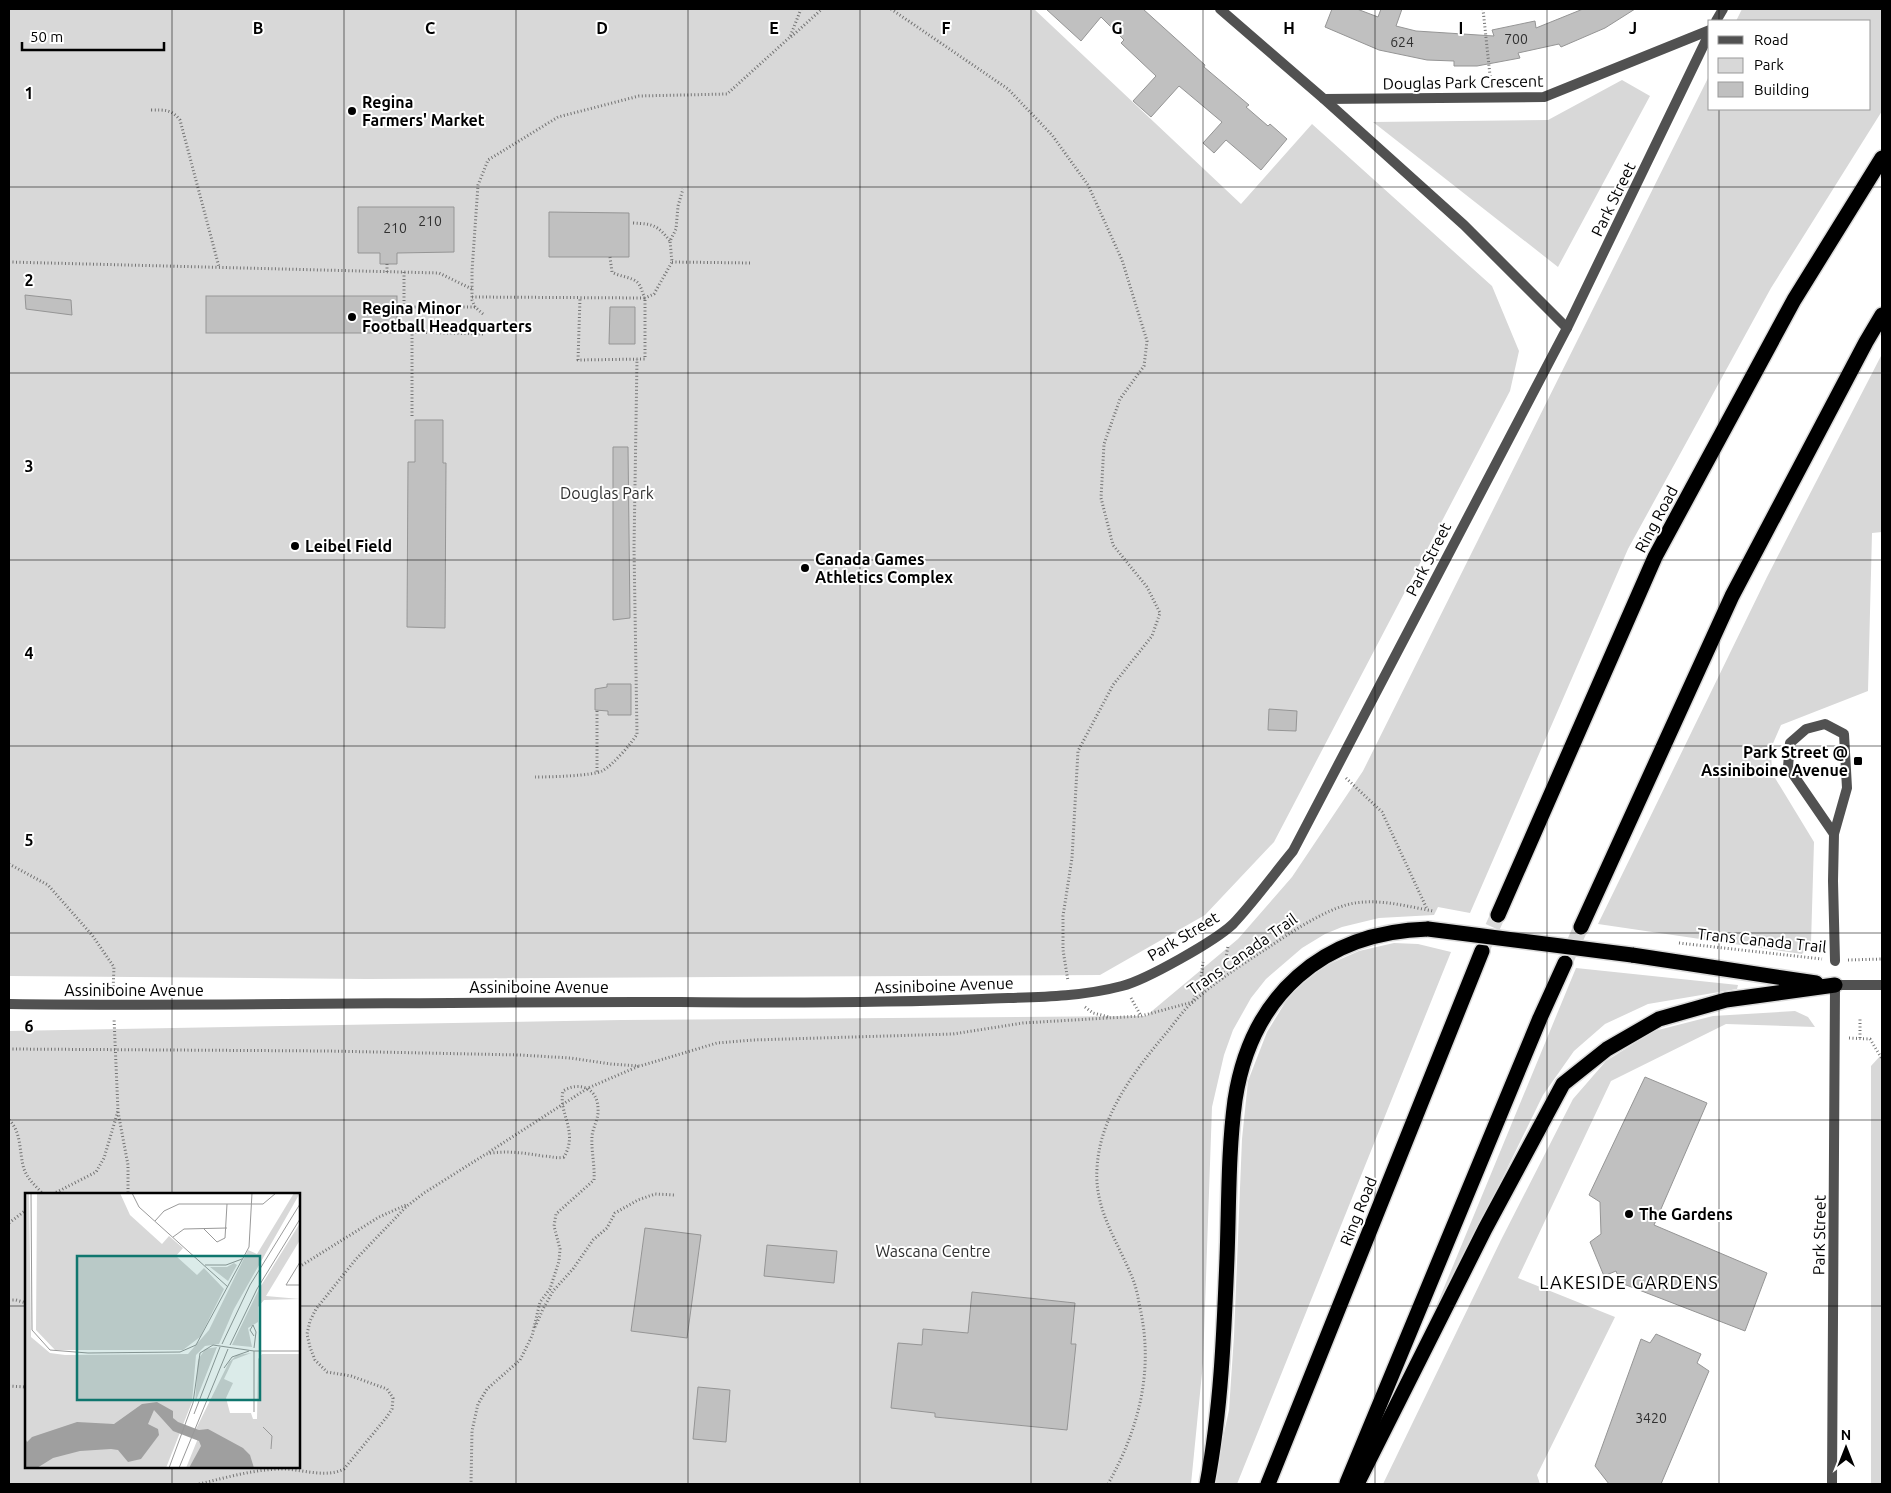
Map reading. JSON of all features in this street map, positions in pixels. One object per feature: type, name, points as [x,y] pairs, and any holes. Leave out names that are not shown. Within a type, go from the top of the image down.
[{"type":"highway","name":"Ring Road","points":[[1498,915],[1656,557],[1794,300],[1882,158]]},
{"type":"highway","points":[[1581,926],[1732,596],[1882,315]]},
{"type":"highway","points":[[1207,1484],[1216,1422],[1223,1349],[1234,1108],[1254,1035],[1269,1010],[1300,972],[1322,957],[1347,944],[1378,934],[1404,929],[1428,929],[1632,955],[1835,986]]},
{"type":"highway","name":"Ring Road","points":[[1268,1484],[1482,951]]},
{"type":"highway","points":[[1347,1484],[1536,1027],[1565,963]]},
{"type":"highway","points":[[1357,1484],[1490,1221],[1563,1084],[1607,1049],[1659,1019],[1726,1000],[1835,986]]},
{"type":"street","points":[[1220,9],[1324,99],[1464,225],[1567,328]]},
{"type":"street","points":[[1717,20],[1723,9]]},
{"type":"street","name":"Douglas Park Crescent","points":[[1324,99],[1544,97],[1708,32]]},
{"type":"street","name":"Park Street","points":[[1070,996],[1125,986],[1206,943],[1232,925],[1293,852],[1567,328],[1708,35]]},
{"type":"street","points":[[1834,834],[1788,767],[1790,743],[1806,729],[1825,724],[1844,734],[1847,788],[1834,834],[1835,961]]},
{"type":"street","points":[[1835,986],[1882,985]]},
{"type":"street","name":"Park Street","points":[[1832,1484],[1835,986]]},
{"type":"street","name":"Assiniboine Avenue","points":[[9,1004],[914,1002],[1070,996]]},
{"type":"path","points":[[790,37],[801,9]]},
{"type":"path","points":[[483,314],[475,307],[472,289],[478,185],[488,160],[558,117],[639,96],[727,94],[822,9]]},
{"type":"path","points":[[891,9],[1008,90],[1052,135],[1088,185],[1122,260],[1147,341],[1144,366],[1120,399],[1104,444],[1102,498],[1113,545],[1147,587],[1160,613],[1152,636],[1113,685],[1078,751],[1072,858],[1063,916],[1063,950],[1070,996],[1093,1013],[1113,1018]]},
{"type":"path","points":[[1483,9],[1493,98]]},
{"type":"path","points":[[151,110],[167,110],[175,113],[180,120],[218,268]]},
{"type":"path","points":[[472,297],[645,298],[654,294],[672,262],[670,241],[676,229],[678,206],[683,189]]},
{"type":"path","points":[[633,223],[651,224],[663,232],[670,241]]},
{"type":"path","points":[[580,298],[578,360],[645,359],[645,298],[636,280],[619,276],[612,272],[610,257]]},
{"type":"path","points":[[9,262],[439,273],[472,289]]},
{"type":"path","points":[[672,262],[752,263]]},
{"type":"path","points":[[387,264],[387,272]]},
{"type":"path","points":[[404,272],[404,307]]},
{"type":"path","points":[[397,307],[475,307]]},
{"type":"path","points":[[412,416],[412,332],[483,334]]},
{"type":"path","points":[[535,777],[560,777],[602,772],[632,743],[637,734],[634,548],[637,359]]},
{"type":"path","points":[[597,712],[597,772]]},
{"type":"path","points":[[1337,769],[1382,812],[1428,910]]},
{"type":"path","points":[[9,864],[48,885],[92,935],[114,967],[113,1005],[118,1111],[128,1165],[128,1193]]},
{"type":"path","name":"Trans Canada Trail","points":[[1108,1484],[1131,1436],[1138,1415],[1145,1374],[1146,1351],[1144,1326],[1133,1278],[1109,1228],[1099,1200],[1097,1166],[1105,1128],[1114,1107],[1146,1057],[1193,1002],[1298,928],[1344,906],[1360,902],[1378,902],[1436,911]]},
{"type":"path","points":[[1222,980],[1232,925]]},
{"type":"path","points":[[300,1267],[379,1217],[410,1203],[588,1088],[640,1066],[717,1043],[754,1040],[953,1034],[1023,1022],[1140,1016],[1193,1002],[1201,978],[1206,943]]},
{"type":"path","name":"Trans Canada Trail","points":[[1678,943],[1835,961],[1882,960]]},
{"type":"path","points":[[1125,986],[1140,1016]]},
{"type":"path","points":[[1860,1017],[1860,1038]]},
{"type":"path","points":[[1835,1038],[1870,1039],[1882,1059]]},
{"type":"path","points":[[9,1050],[115,1049],[520,1054],[640,1066]]},
{"type":"path","points":[[486,1154],[500,1151],[558,1159],[564,1158],[570,1143],[561,1100],[563,1091],[580,1085],[588,1088],[595,1094],[599,1111],[592,1135],[595,1166],[594,1180],[556,1214],[554,1226],[560,1249],[560,1261],[550,1289],[540,1302],[532,1336]]},
{"type":"path","points":[[56,1193],[96,1172],[104,1158],[118,1111]]},
{"type":"path","points":[[9,1120],[13,1124],[18,1136],[24,1169],[30,1180],[42,1193]]},
{"type":"path","points":[[471,1484],[472,1431],[478,1404],[487,1389],[520,1360],[543,1308],[553,1291],[573,1269],[594,1240],[607,1228],[615,1213],[638,1200],[655,1194],[675,1196]]},
{"type":"path","points":[[198,1484],[246,1472],[280,1468],[326,1474],[336,1473],[344,1469],[386,1418],[392,1409],[393,1398],[387,1389],[351,1376],[327,1372],[315,1360],[307,1334],[310,1321],[316,1309],[356,1259],[410,1203]]},
{"type":"path","points":[[9,1223],[25,1211]]},
{"type":"path","points":[[9,1300],[25,1303]]},
{"type":"path","points":[[9,1386],[25,1386]]},
{"type":"green space","name":"Douglas Park","points":[[9,9],[1034,9],[1241,204],[1312,124],[1492,286],[1519,351],[1510,391],[1274,842],[1205,915],[1100,975],[367,979],[9,976]]},
{"type":"green space","name":"Wascana Centre","points":[[1742,9],[1882,9],[1882,111],[1771,288],[1628,549],[1470,913],[1438,907],[1434,915],[1379,918],[1342,927],[1325,934],[1302,948],[1266,979],[1251,998],[1233,1030],[1224,1055],[1212,1107],[1203,1363],[1191,1484],[9,1484],[9,1031],[622,1020],[1146,1016],[1238,939],[1292,877],[1363,771],[1708,78],[1708,110],[1871,110],[1871,20],[1736,20]]},
{"type":"green space","points":[[1622,80],[1650,96],[1558,267],[1373,122],[1548,120]]},
{"type":"green space","points":[[1882,354],[1882,532],[1872,533],[1868,691],[1781,725],[1771,748],[1772,773],[1814,842],[1811,943],[1802,954],[1598,924],[1767,577]]},
{"type":"green space","points":[[1394,943],[1418,944],[1451,952],[1237,1484],[1213,1484],[1229,1410],[1242,1139],[1248,1081],[1267,1032],[1291,993],[1325,966],[1359,951]]},
{"type":"green space","points":[[1576,968],[1738,985],[1737,989],[1648,1004],[1605,1024],[1574,1051],[1543,1095],[1439,1308],[1436,1307]]},
{"type":"green space","points":[[1795,1011],[1808,1017],[1815,1027],[1726,1024],[1611,1081],[1518,1278],[1615,1317],[1537,1475],[1540,1484],[1383,1484],[1501,1240],[1573,1099],[1606,1061],[1654,1031],[1713,1016]]},
{"type":"green space","points":[[1882,1054],[1882,1484],[1871,1484],[1871,1066]]},
{"type":"building","points":[[1046,9],[1143,9],[1205,65],[1204,67],[1249,105],[1246,107],[1287,139],[1261,170],[1226,140],[1214,153],[1203,143],[1222,122],[1179,86],[1151,117],[1133,101],[1156,76],[1121,43],[1124,40],[1101,17],[1081,41]]},
{"type":"building","points":[[1332,9],[1357,9],[1378,17],[1381,9],[1402,9],[1396,26],[1416,31],[1494,36],[1492,30],[1535,21],[1536,28],[1583,9],[1635,9],[1605,28],[1561,47],[1559,44],[1518,53],[1520,58],[1477,66],[1454,66],[1454,61],[1427,60],[1379,50],[1325,27]]},
{"type":"building","points":[[358,207],[454,207],[454,252],[397,253],[397,264],[380,264],[380,253],[358,253]]},
{"type":"building","points":[[549,212],[629,213],[629,257],[549,257]]},
{"type":"building","points":[[25,295],[71,300],[72,315],[26,309]]},
{"type":"building","points":[[206,296],[397,296],[397,333],[206,333]]},
{"type":"building","points":[[610,307],[635,307],[635,344],[609,344]]},
{"type":"building","points":[[415,420],[443,420],[443,463],[446,463],[445,628],[407,627],[408,462],[415,462]]},
{"type":"building","points":[[613,447],[628,447],[630,618],[613,620]]},
{"type":"building","points":[[607,684],[631,684],[631,715],[608,715],[608,711],[595,710],[595,689],[607,687]]},
{"type":"building","points":[[1269,709],[1297,711],[1296,731],[1268,730]]},
{"type":"building","name":"The Gardens","points":[[1645,1077],[1707,1103],[1654,1225],[1767,1273],[1745,1331],[1621,1283],[1616,1271],[1604,1276],[1590,1242],[1601,1234],[1600,1202],[1589,1195]]},
{"type":"building","points":[[645,1228],[701,1235],[687,1338],[631,1331]]},
{"type":"building","points":[[767,1245],[837,1251],[834,1283],[764,1276]]},
{"type":"building","points":[[972,1292],[1075,1303],[1071,1344],[1076,1344],[1067,1430],[935,1417],[935,1413],[891,1408],[898,1343],[922,1345],[923,1329],[968,1333]]},
{"type":"building","points":[[1656,1334],[1701,1354],[1697,1363],[1709,1371],[1661,1484],[1609,1484],[1595,1466],[1641,1339],[1650,1343]]},
{"type":"building","points":[[698,1387],[730,1390],[726,1442],[693,1439]]},
{"type":"tunnel","points":[[1483,948],[1498,915]]},
{"type":"tunnel","points":[[1565,963],[1581,927]]},
{"type":"place","name":"Regina Farmers' Market","points":[[352,111]]},
{"type":"place","name":"Regina Minor Football Headquarters","points":[[352,317]]},
{"type":"place","name":"Leibel Field","points":[[295,546]]},
{"type":"place","name":"Canada Games Athletics Complex","points":[[805,568]]},
{"type":"place","name":"Park Street @ Assiniboine Avenue","points":[[1858,761]]},
{"type":"place","name":"The Gardens","points":[[1629,1214]]},
{"type":"district","name":"LAKESIDE GARDENS","points":[[1629,1283]]}]
